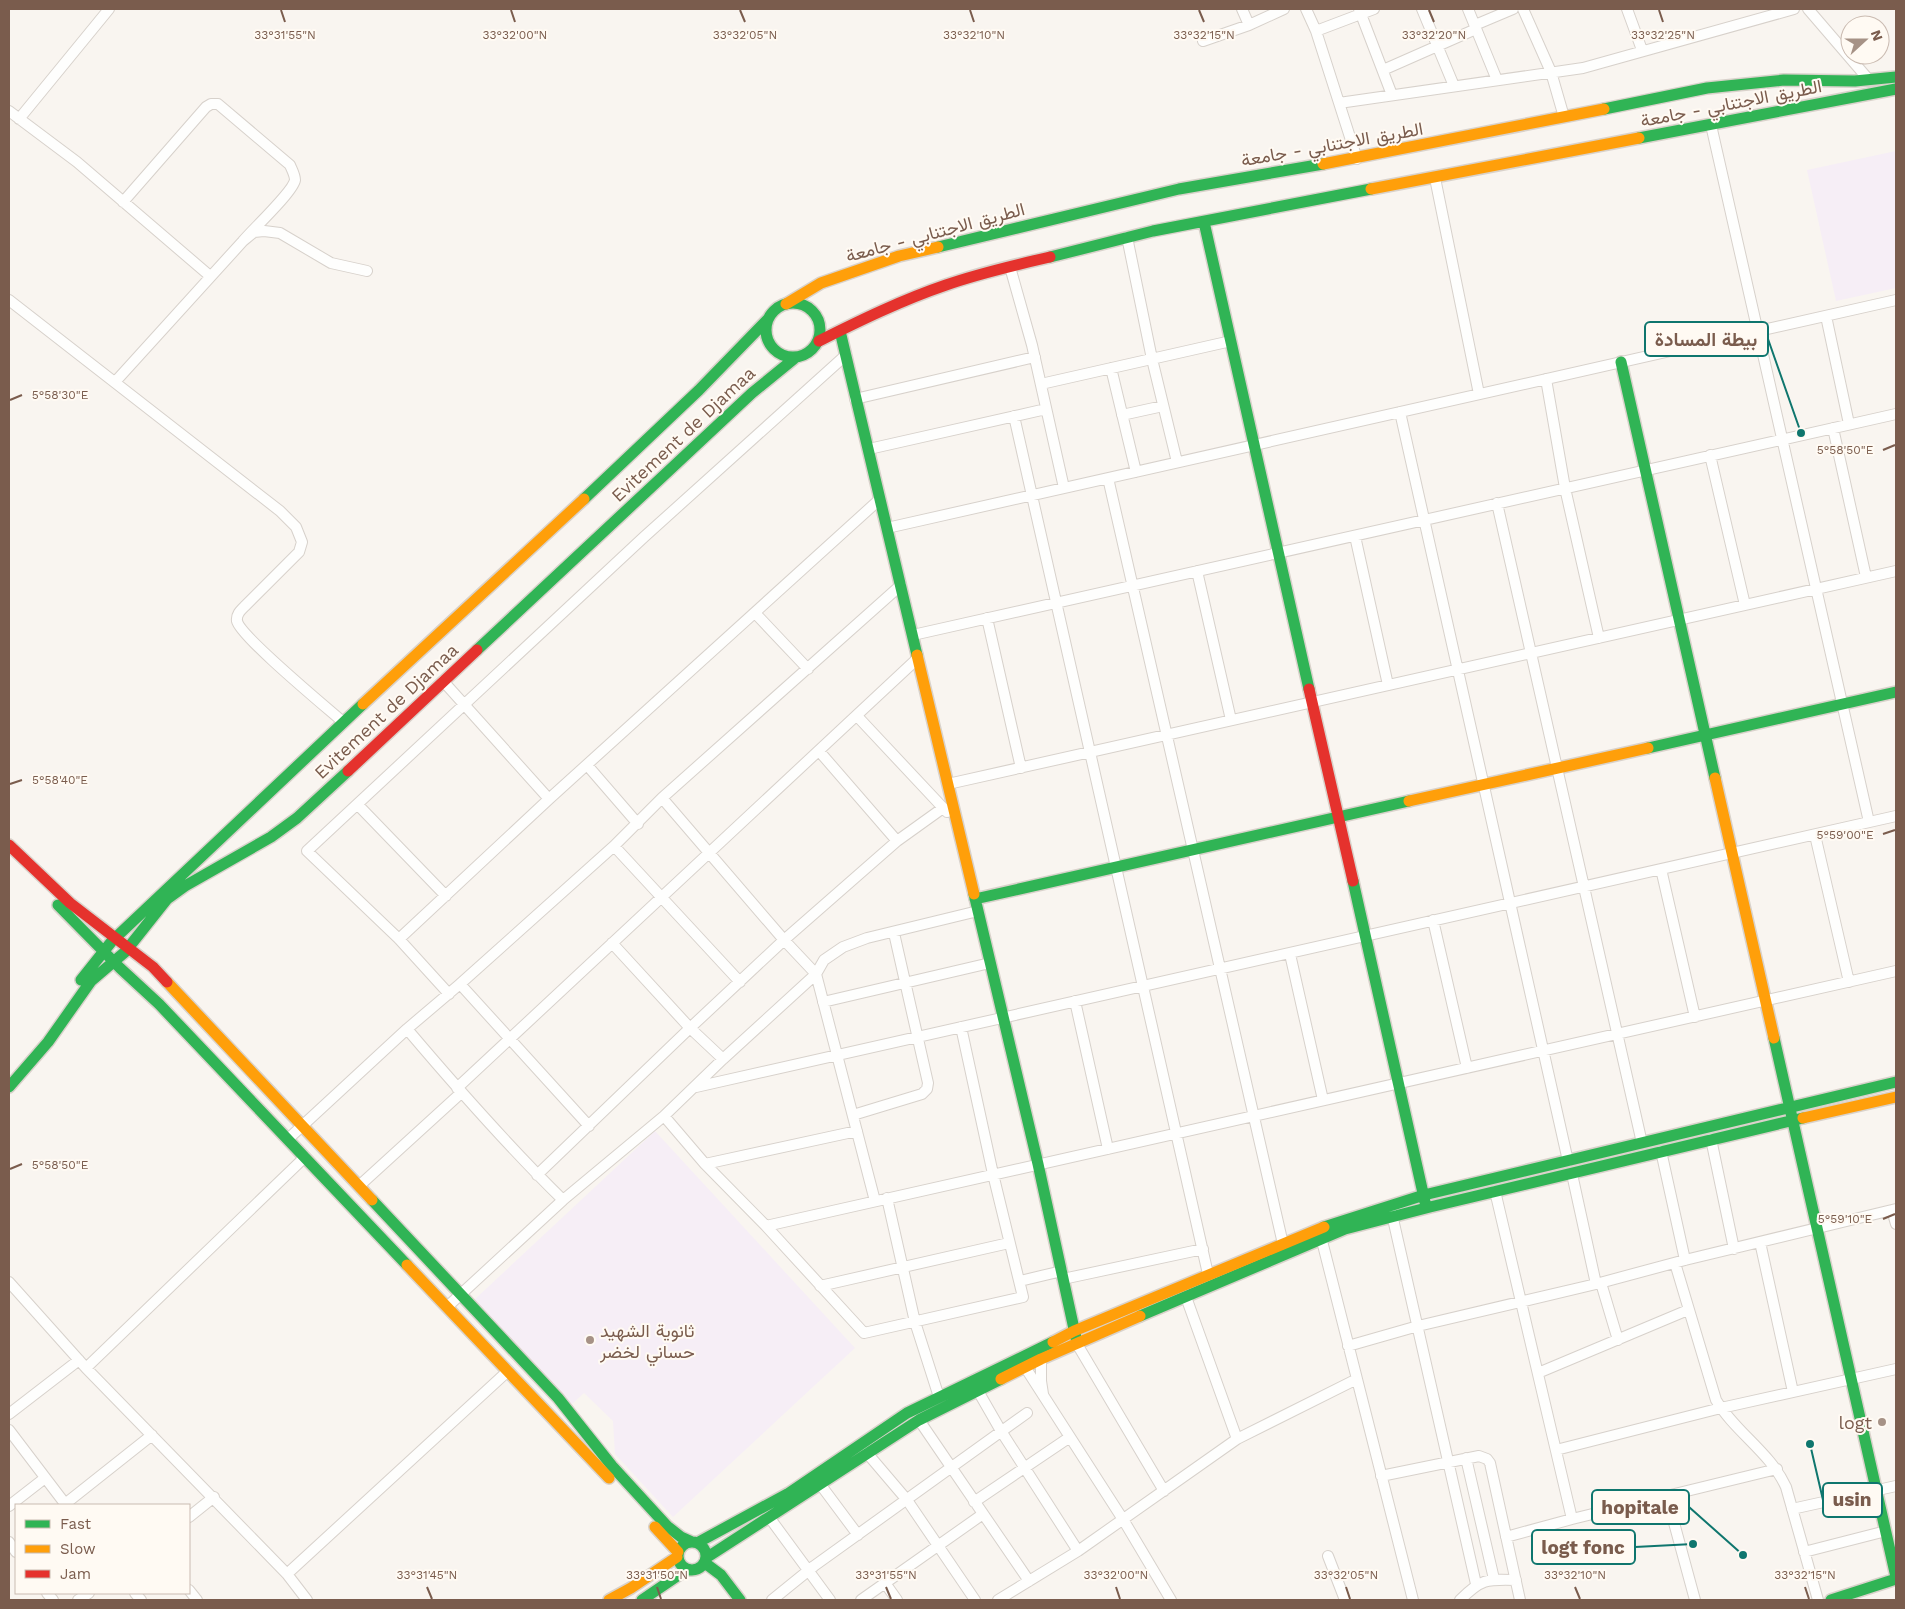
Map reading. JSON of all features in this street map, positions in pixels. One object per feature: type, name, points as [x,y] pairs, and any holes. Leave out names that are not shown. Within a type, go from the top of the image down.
[{"type":"main road","name":"الطريق الاجتنابي - جامعة","points":[[786,304],[821,283],[932,247],[1170,191],[1357,159],[1706,88],[1784,80],[1869,80],[1896,77]]},
{"type":"main road","name":"الطريق الاجتنابي - جامعة","points":[[819,341],[913,297],[961,280],[1127,237],[1896,89]]},
{"type":"main road","points":[[1204,222],[1426,1208]]},
{"type":"main road","points":[[786,304],[801,304],[814,312],[819,321],[821,331],[819,341],[813,350],[805,356],[795,358],[784,356],[774,350],[768,341],[766,330],[768,319],[775,309],[786,304]]},
{"type":"main road","name":"Evitement de Djamaa","points":[[9,1076],[41,1036],[103,950],[115,938],[696,392],[768,319]]},
{"type":"main road","points":[[840,331],[1038,1164],[1077,1344]]},
{"type":"main road","name":"Evitement de Djamaa","points":[[9,1087],[52,1036],[85,989],[98,974],[128,948],[152,916],[172,894],[284,828],[309,807],[752,393],[795,358]]},
{"type":"main road","points":[[1621,362],[1896,1578],[1831,1600]]},
{"type":"main road","points":[[975,899],[1896,692]]},
{"type":"main road","points":[[9,845],[70,903],[153,967],[563,1403],[612,1466],[661,1519],[676,1534],[703,1547],[699,1565]]},
{"type":"main road","points":[[9,859],[159,1004],[305,1157],[508,1371],[677,1554],[682,1567],[699,1565],[721,1575],[740,1600]]},
{"type":"main road","points":[[1391,1210],[1426,1208],[1710,1140],[1896,1082]]},
{"type":"main road","points":[[631,1588],[640,1600],[699,1565],[768,1517],[919,1420],[978,1391],[1074,1331],[1282,1244],[1320,1234],[1345,1230],[1424,1195],[1642,1143],[1791,1114],[1896,1097]]},
{"type":"main road","points":[[609,1600],[631,1588],[677,1554],[683,1544],[718,1533],[789,1493],[907,1413],[939,1397],[1022,1362],[1041,1359],[1186,1297],[1320,1234]]},
{"type":"main road","points":[[699,1565],[732,1600]]},
{"type":"street","points":[[18,119],[109,9]]},
{"type":"street","points":[[1242,9],[1249,24]]},
{"type":"street","points":[[1202,41],[1284,9]]},
{"type":"street","points":[[1306,9],[1316,30],[1357,159]]},
{"type":"street","points":[[1316,30],[1360,11],[1374,9]]},
{"type":"street","points":[[1422,9],[1454,86]]},
{"type":"street","points":[[1468,9],[1497,80]]},
{"type":"street","points":[[1383,70],[1438,46],[1513,9]]},
{"type":"street","points":[[1523,9],[1551,72],[1564,117]]},
{"type":"street","points":[[1626,9],[1642,50]]},
{"type":"street","points":[[1339,103],[1583,68],[1794,9]]},
{"type":"street","points":[[1808,9],[1869,80]]},
{"type":"street","points":[[1360,11],[1392,95]]},
{"type":"street","points":[[114,382],[288,191],[295,181],[294,174],[290,165],[218,104],[211,104],[206,107],[123,202]]},
{"type":"street","points":[[9,112],[77,162],[210,276]]},
{"type":"street","points":[[1711,125],[1869,822]]},
{"type":"street","points":[[1435,178],[1479,394]]},
{"type":"street","points":[[242,241],[254,232],[280,233],[331,264],[367,271]]},
{"type":"street","points":[[1127,237],[1152,359],[1177,462]]},
{"type":"street","points":[[1010,267],[1034,358],[1064,488]]},
{"type":"street","points":[[9,300],[280,511],[296,527],[302,542],[299,552],[246,605],[239,613],[237,619],[239,627],[268,656],[343,722]]},
{"type":"street","points":[[887,528],[1896,300]]},
{"type":"street","points":[[1826,316],[1849,424]]},
{"type":"street","points":[[1040,384],[1231,341]]},
{"type":"street","points":[[448,994],[399,939],[307,851],[644,537],[846,355]]},
{"type":"street","points":[[855,398],[1034,358]]},
{"type":"street","points":[[1110,368],[1136,472]]},
{"type":"street","points":[[1546,379],[1565,488],[1598,638]]},
{"type":"street","points":[[1122,415],[1164,406]]},
{"type":"street","points":[[869,449],[1046,409]]},
{"type":"street","points":[[1400,412],[1511,903],[1542,1052],[1568,1161]]},
{"type":"street","points":[[913,635],[1896,414]]},
{"type":"street","points":[[1014,416],[1208,1274]]},
{"type":"street","points":[[1832,428],[1866,577]]},
{"type":"street","points":[[1710,456],[1745,604]]},
{"type":"street","points":[[1108,478],[1282,1244]]},
{"type":"street","points":[[399,939],[880,499]]},
{"type":"street","points":[[1497,503],[1642,1143]]},
{"type":"street","points":[[1354,536],[1388,685]]},
{"type":"street","points":[[1198,571],[1231,720]]},
{"type":"street","points":[[948,784],[1896,571]]},
{"type":"street","points":[[288,1140],[407,1029],[614,846],[662,798],[901,585]]},
{"type":"street","points":[[754,613],[808,669]]},
{"type":"street","points":[[987,618],[1021,768]]},
{"type":"street","points":[[359,1186],[612,942],[918,658]]},
{"type":"street","points":[[444,681],[549,800]]},
{"type":"street","points":[[857,716],[957,822]]},
{"type":"street","points":[[820,751],[897,841]]},
{"type":"street","points":[[587,765],[638,824]]},
{"type":"street","points":[[662,798],[784,940],[816,974],[875,1201]]},
{"type":"street","points":[[358,805],[446,896]]},
{"type":"street","points":[[537,1175],[784,940],[897,841],[943,808]]},
{"type":"street","points":[[696,1086],[1220,968],[1290,954],[1896,816]]},
{"type":"street","points":[[1815,834],[1849,982]]},
{"type":"street","points":[[614,846],[740,982]]},
{"type":"street","points":[[1661,869],[1695,1016]]},
{"type":"street","points":[[447,1307],[564,1200],[664,1116],[816,974],[824,960],[843,948],[867,938],[894,933],[978,911]]},
{"type":"street","points":[[1433,920],[1467,1068]]},
{"type":"street","points":[[853,1115],[922,1094],[927,1089],[928,1083],[894,933]]},
{"type":"street","points":[[612,942],[690,1028],[723,1059]]},
{"type":"street","points":[[1290,954],[1323,1100]]},
{"type":"street","points":[[823,1002],[990,963]]},
{"type":"street","points":[[766,1226],[1896,971]]},
{"type":"street","points":[[460,984],[589,1126]]},
{"type":"street","points":[[1075,1001],[1108,1148]]},
{"type":"street","points":[[664,1116],[705,1164],[766,1226],[864,1334],[1023,1297],[993,1174],[961,1027]]},
{"type":"street","points":[[407,1029],[459,1091],[537,1175],[564,1200]]},
{"type":"street","points":[[705,1164],[857,1131]]},
{"type":"street","points":[[1710,1140],[1734,1248]]},
{"type":"street","points":[[1662,1151],[1688,1310],[1713,1391],[1721,1408],[1777,1468],[1786,1487],[1818,1600]]},
{"type":"street","points":[[9,1414],[83,1364],[305,1157]]},
{"type":"street","points":[[1572,1174],[1599,1283],[1618,1340]]},
{"type":"street","points":[[1495,1191],[1572,1519]]},
{"type":"street","points":[[887,1198],[915,1322],[939,1397]]},
{"type":"street","points":[[1348,1346],[1418,1326],[1894,1209],[1896,1224]]},
{"type":"street","points":[[1391,1210],[1476,1584]]},
{"type":"street","points":[[1320,1234],[1413,1600]]},
{"type":"street","points":[[1760,1242],[1793,1392]]},
{"type":"street","points":[[820,1286],[1009,1243]]},
{"type":"street","points":[[1020,1282],[1202,1249]]},
{"type":"street","points":[[9,1282],[83,1364],[287,1574],[306,1600]]},
{"type":"street","points":[[1186,1297],[1237,1439]]},
{"type":"street","points":[[1538,1373],[1688,1310]]},
{"type":"street","points":[[1077,1344],[1164,1491]]},
{"type":"street","points":[[1041,1359],[1043,1395]]},
{"type":"street","points":[[1022,1362],[1124,1521],[1171,1600]]},
{"type":"street","points":[[1556,1450],[1721,1408],[1896,1369]]},
{"type":"street","points":[[287,1574],[508,1371]]},
{"type":"street","points":[[998,1600],[1078,1552],[1237,1439],[1357,1379]]},
{"type":"street","points":[[978,1391],[1001,1432],[1078,1552]]},
{"type":"street","points":[[772,1600],[807,1572],[1027,1413]]},
{"type":"street","points":[[919,1420],[1029,1582]]},
{"type":"street","points":[[9,1430],[65,1504]]},
{"type":"street","points":[[67,1504],[152,1435]]},
{"type":"street","points":[[974,1502],[1070,1437]]},
{"type":"street","points":[[867,1453],[907,1500],[975,1600]]},
{"type":"street","points":[[1382,1476],[1483,1456],[1490,1463],[1520,1600]]},
{"type":"street","points":[[1466,1458],[1494,1580]]},
{"type":"street","points":[[1506,1537],[1777,1468]]},
{"type":"street","points":[[9,1506],[45,1478]]},
{"type":"street","points":[[820,1484],[858,1535]]},
{"type":"street","points":[[1792,1509],[1896,1486]]},
{"type":"street","points":[[190,1516],[214,1497]]},
{"type":"street","points":[[1667,1497],[1695,1600]]},
{"type":"street","points":[[860,1600],[983,1514]]},
{"type":"street","points":[[768,1517],[807,1572],[830,1600]]},
{"type":"street","points":[[1804,1552],[1886,1531]]},
{"type":"street","points":[[1328,1556],[1345,1600]]},
{"type":"street","points":[[1460,1600],[1476,1584],[1494,1580],[1516,1580]]},
{"type":"street","points":[[885,1583],[897,1600]]},
{"type":"shaded area","points":[[1896,151],[1896,288],[1836,301],[1807,170]]},
{"type":"shaded area","points":[[655,1131],[855,1348],[673,1517],[615,1454],[613,1421],[584,1393],[572,1404],[473,1301]]},
{"type":"traffic: fast","points":[[1604,109],[1707,88],[1784,80],[1855,81],[1896,77]]},
{"type":"traffic: fast","points":[[1639,138],[1896,89]]},
{"type":"traffic: fast","points":[[938,247],[1179,189],[1323,164]]},
{"type":"traffic: fast","points":[[1050,257],[1153,231],[1371,189]]},
{"type":"traffic: fast","points":[[1204,222],[1309,689]]},
{"type":"traffic: fast","points":[[788,303],[798,303],[808,307],[816,315],[820,330],[816,345],[808,353],[798,357],[788,357],[778,353],[770,345],[766,335],[766,325],[770,315],[778,307],[788,303]]},
{"type":"traffic: fast","points":[[584,499],[699,390],[768,319]]},
{"type":"traffic: fast","points":[[840,331],[917,655]]},
{"type":"traffic: fast","points":[[477,650],[752,393],[795,358]]},
{"type":"traffic: fast","points":[[1621,362],[1715,778]]},
{"type":"traffic: fast","points":[[1648,748],[1896,692]]},
{"type":"traffic: fast","points":[[81,980],[112,941],[363,704]]},
{"type":"traffic: fast","points":[[9,1087],[48,1042],[91,981],[125,952],[167,899],[185,886],[271,837],[297,818],[348,771]]},
{"type":"traffic: fast","points":[[975,899],[1409,801]]},
{"type":"traffic: fast","points":[[1353,881],[1425,1202]]},
{"type":"traffic: fast","points":[[974,894],[1038,1164],[1076,1338]]},
{"type":"traffic: fast","points":[[58,905],[120,968],[159,1004],[407,1265]]},
{"type":"traffic: fast","points":[[1774,1038],[1896,1577]]},
{"type":"traffic: fast","points":[[1324,1227],[1424,1195],[1896,1082]]},
{"type":"traffic: fast","points":[[1140,1316],[1345,1229],[1803,1118]]},
{"type":"traffic: fast","points":[[372,1200],[558,1398],[612,1466],[667,1526],[681,1537],[692,1542]]},
{"type":"traffic: fast","points":[[697,1543],[789,1493],[907,1413],[1053,1342]]},
{"type":"traffic: fast","points":[[706,1558],[919,1420],[1001,1379]]},
{"type":"traffic: fast","points":[[692,1542],[702,1546],[706,1556],[702,1566],[692,1570],[682,1566],[678,1556],[682,1546],[692,1542]]},
{"type":"traffic: fast","points":[[705,1563],[721,1575],[740,1600]]},
{"type":"traffic: fast","points":[[642,1600],[686,1570]]},
{"type":"traffic: fast","points":[[1831,1600],[1896,1579]]},
{"type":"traffic: slow","points":[[1323,164],[1604,109]]},
{"type":"traffic: slow","points":[[1371,189],[1639,138]]},
{"type":"traffic: slow","points":[[786,304],[821,283],[899,256],[938,247]]},
{"type":"traffic: slow","points":[[363,704],[584,499]]},
{"type":"traffic: slow","points":[[917,655],[974,894]]},
{"type":"traffic: slow","points":[[1409,801],[1648,748]]},
{"type":"traffic: slow","points":[[1715,778],[1774,1038]]},
{"type":"traffic: slow","points":[[167,982],[372,1200]]},
{"type":"traffic: slow","points":[[1803,1118],[1896,1097]]},
{"type":"traffic: slow","points":[[1053,1342],[1074,1331],[1324,1227]]},
{"type":"traffic: slow","points":[[407,1265],[609,1478]]},
{"type":"traffic: slow","points":[[1001,1379],[1041,1359],[1140,1316]]},
{"type":"traffic: slow","points":[[655,1527],[678,1552]]},
{"type":"traffic: slow","points":[[609,1600],[631,1588],[677,1557]]},
{"type":"traffic: jam","points":[[819,341],[930,291],[985,273],[1050,257]]},
{"type":"traffic: jam","points":[[348,771],[477,650]]},
{"type":"traffic: jam","points":[[1309,689],[1353,881]]},
{"type":"traffic: jam","points":[[9,845],[70,903],[153,967],[167,982]]},
{"type":"place","name":"بيطة المسادة","points":[[1801,433]]},
{"type":"place","name":"ثانوية الشهيد حساني لخضر","points":[[590,1340]]},
{"type":"place","name":"logt","points":[[1882,1422]]},
{"type":"place","name":"usin","points":[[1810,1444]]},
{"type":"place","name":"logt fonc","points":[[1693,1544]]},
{"type":"place","name":"hopitale","points":[[1743,1555]]}]
